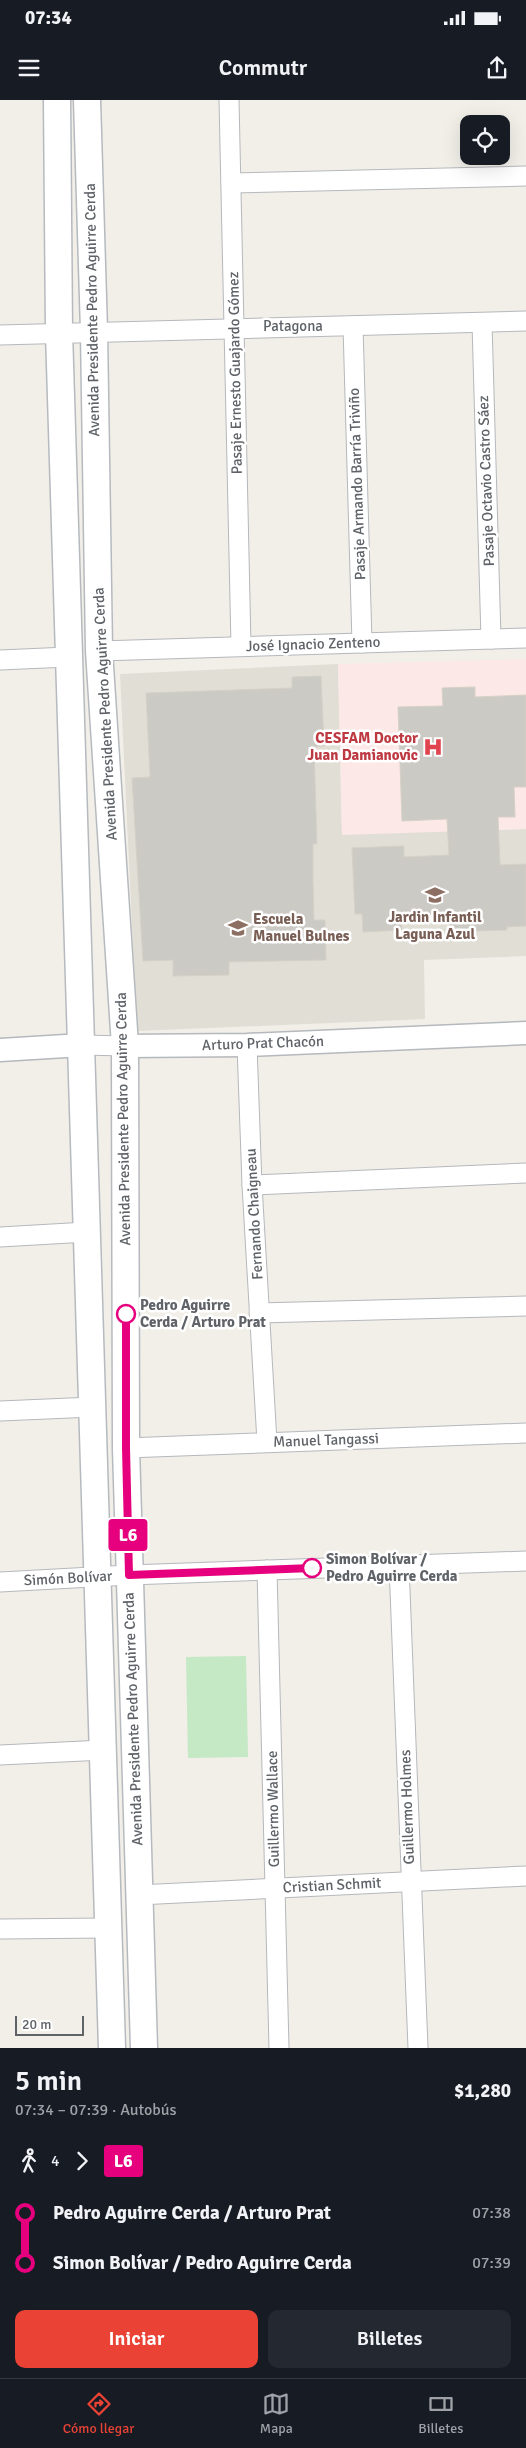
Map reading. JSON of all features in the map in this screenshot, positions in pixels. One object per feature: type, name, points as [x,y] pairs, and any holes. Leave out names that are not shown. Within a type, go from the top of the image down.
[{"type":"main road","name":"Avenida Presidente Pedro Aguirre Cerda","points":[[57,100],[59,332],[68,657],[82,1045],[112,2048]]},
{"type":"main road","name":"Avenida Presidente Pedro Aguirre Cerda","points":[[87,100],[94,331],[99,651],[125,1046],[126,1448],[144,2048]]},
{"type":"main road","points":[[68,657],[99,651]]},
{"type":"street","name":"Pasaje Ernesto Guajardo Gómez","points":[[228,100],[241,646]]},
{"type":"street","points":[[230,183],[526,176]]},
{"type":"street","name":"Patagona","points":[[0,335],[234,327],[526,321]]},
{"type":"street","name":"Pasaje Octavio Castro Sáez","points":[[482,323],[491,639]]},
{"type":"street","name":"Pasaje Armando Barría Triviño","points":[[353,326],[362,643]]},
{"type":"street","name":"José Ignacio Zenteno","points":[[99,651],[526,638]]},
{"type":"street","points":[[0,660],[68,657]]},
{"type":"street","name":"Arturo Prat Chacón","points":[[0,1050],[82,1045],[247,1045],[526,1033]]},
{"type":"street","name":"Fernando Chaigneau","points":[[247,1045],[252,1185],[267,1442]]},
{"type":"street","points":[[252,1185],[526,1173]]},
{"type":"street","points":[[0,1237],[87,1232]]},
{"type":"street","points":[[259,1313],[526,1306]]},
{"type":"street","points":[[0,1411],[93,1407]]},
{"type":"street","name":"Manuel Tangassi","points":[[126,1448],[526,1433]]},
{"type":"street","name":"Simón Bolívar","points":[[0,1582],[98,1576],[526,1560]]},
{"type":"street","name":"Guillermo Holmes","points":[[398,1565],[418,2048]]},
{"type":"street","name":"Guillermo Wallace","points":[[267,1570],[279,2048]]},
{"type":"street","points":[[0,1755],[104,1750]]},
{"type":"street","name":"Cristian Schmit","points":[[138,1895],[526,1876]]},
{"type":"street","points":[[0,1930],[109,1928]]},
{"type":"shaded area","name":"CESFAM Doctor Juan Damianovic","points":[[526,659],[526,829],[342,835],[338,664]]},
{"type":"shaded area","name":"Escuela Manuel Bulnes","points":[[338,664],[342,834],[526,829],[526,956],[424,960],[425,1019],[137,1031],[120,674]]},
{"type":"green space","points":[[246,1656],[248,1757],[188,1758],[186,1657]]},
{"type":"building","name":"Escuela Manuel Bulnes","points":[[321,676],[324,746],[314,747],[317,844],[313,844],[313,882],[314,920],[325,920],[326,960],[229,962],[229,975],[173,976],[173,960],[143,961],[132,778],[150,777],[146,693],[292,688],[292,677]]},
{"type":"building","points":[[475,687],[475,697],[526,695],[526,787],[514,787],[515,817],[498,817],[500,865],[526,864],[526,926],[507,927],[507,930],[449,932],[448,915],[401,918],[402,930],[363,932],[362,914],[355,914],[352,848],[404,846],[404,857],[449,855],[447,819],[402,821],[398,707],[443,706],[442,688]]},
{"type":"bus line","name":"L6","points":[[126,1314],[126,1448],[129,1575],[312,1568]]},
{"type":"place","name":"CESFAM Doctor Juan Damianovic","points":[[433,747]]},
{"type":"place","name":"Jardin Infantil Laguna Azul","points":[[435,895]]},
{"type":"place","name":"Escuela Manuel Bulnes","points":[[238,928]]},
{"type":"place","name":"Pedro Aguirre Cerda / Arturo Prat","points":[[126,1314]]},
{"type":"place","name":"Simon Bolívar / Pedro Aguirre Cerda","points":[[312,1568]]}]
